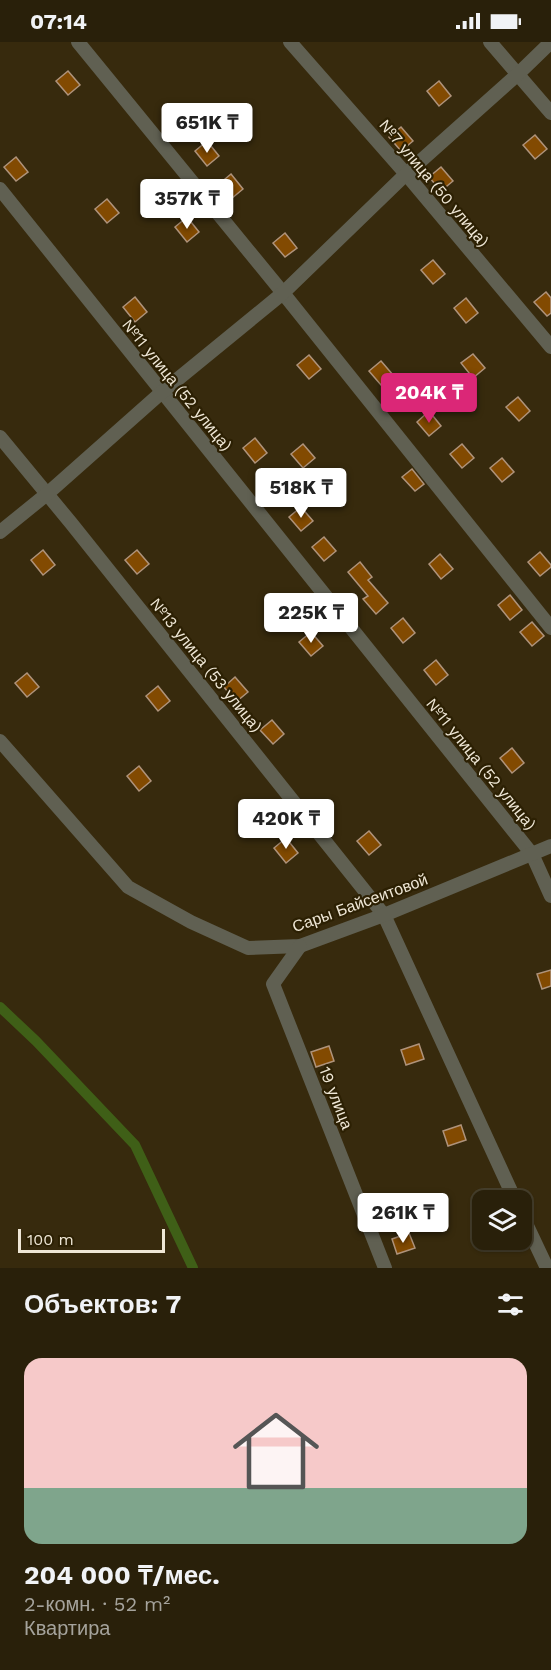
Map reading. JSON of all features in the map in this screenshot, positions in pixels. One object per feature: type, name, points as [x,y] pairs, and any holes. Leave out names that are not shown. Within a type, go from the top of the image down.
[{"type":"street","points":[[78,42],[283,292],[551,628]]},
{"type":"street","name":"№7 улица (50 улица)","points":[[290,42],[406,174],[551,346]]},
{"type":"street","points":[[490,42],[551,113]]},
{"type":"street","points":[[0,532],[47,494],[162,392],[283,292],[406,174],[551,42]]},
{"type":"street","name":"№11 улица (52 улица)","points":[[0,189],[532,854],[551,896]]},
{"type":"street","name":"№13 улица (53 улица)","points":[[0,437],[384,915],[510,1190]]},
{"type":"street","name":"Сары Байсеитовой","points":[[0,741],[128,887],[191,922],[248,948],[300,946],[384,915],[551,846]]},
{"type":"street","name":"19 улица","points":[[300,946],[273,984],[385,1268]]},
{"type":"street","points":[[532,1236],[547,1268]]},
{"type":"building","points":[[68,71],[80,85],[68,95],[56,81]]},
{"type":"building","points":[[439,81],[451,96],[439,106],[427,91]]},
{"type":"building","points":[[401,127],[413,141],[401,151],[389,137]]},
{"type":"building","points":[[535,135],[547,149],[535,159],[523,145]]},
{"type":"building","points":[[207,141],[219,156],[207,166],[195,151]]},
{"type":"building","points":[[16,157],[28,172],[16,181],[4,167]]},
{"type":"building","points":[[441,167],[453,181],[441,191],[429,177]]},
{"type":"building","points":[[231,174],[243,189],[231,199],[219,184]]},
{"type":"building","points":[[107,199],[119,213],[107,223],[95,209]]},
{"type":"building","points":[[187,217],[199,232],[187,242],[175,227]]},
{"type":"building","points":[[285,233],[297,248],[285,257],[273,243]]},
{"type":"building","points":[[433,260],[445,274],[433,284],[421,270]]},
{"type":"building","points":[[546,292],[551,298],[551,313],[547,316],[534,302]]},
{"type":"building","points":[[135,297],[147,312],[135,322],[123,307]]},
{"type":"building","points":[[466,298],[478,313],[466,323],[454,308]]},
{"type":"building","points":[[473,354],[485,368],[473,378],[461,363]]},
{"type":"building","points":[[309,355],[321,369],[309,379],[297,365]]},
{"type":"building","points":[[381,361],[393,375],[381,385],[369,371]]},
{"type":"building","points":[[518,397],[530,411],[519,421],[506,407]]},
{"type":"building","points":[[429,411],[441,426],[429,436],[417,422]]},
{"type":"building","points":[[255,438],[267,453],[255,463],[243,448]]},
{"type":"building","points":[[303,444],[315,458],[303,468],[291,454]]},
{"type":"building","points":[[462,444],[474,458],[462,468],[450,454]]},
{"type":"building","points":[[502,458],[514,472],[502,482],[490,468]]},
{"type":"building","points":[[412,469],[424,484],[415,491],[402,477]]},
{"type":"building","points":[[301,507],[313,521],[301,531],[289,517]]},
{"type":"building","points":[[324,537],[336,551],[324,561],[312,547]]},
{"type":"building","points":[[43,550],[55,565],[43,575],[31,560]]},
{"type":"building","points":[[137,550],[149,564],[137,574],[125,560]]},
{"type":"building","points":[[540,552],[551,567],[540,576],[528,562]]},
{"type":"building","points":[[440,554],[453,569],[441,579],[429,564]]},
{"type":"building","points":[[360,562],[372,577],[368,580],[388,603],[376,614],[363,599],[368,596],[348,572]]},
{"type":"building","points":[[510,595],[522,610],[510,620],[498,605]]},
{"type":"building","points":[[282,599],[294,613],[282,623],[270,609]]},
{"type":"building","points":[[403,618],[415,633],[403,643],[391,628]]},
{"type":"building","points":[[532,622],[544,636],[532,646],[520,632]]},
{"type":"building","points":[[311,632],[323,646],[311,656],[299,642]]},
{"type":"building","points":[[436,660],[448,675],[436,685],[424,670]]},
{"type":"building","points":[[27,673],[39,687],[27,697],[15,683]]},
{"type":"building","points":[[235,677],[248,692],[236,702],[224,687]]},
{"type":"building","points":[[158,686],[170,701],[158,711],[146,696]]},
{"type":"building","points":[[272,720],[284,734],[273,744],[260,730]]},
{"type":"building","points":[[512,748],[524,763],[512,773],[500,758]]},
{"type":"building","points":[[139,766],[151,781],[139,791],[127,776]]},
{"type":"building","points":[[255,811],[268,825],[256,835],[244,821]]},
{"type":"building","points":[[369,831],[381,845],[369,855],[357,841]]},
{"type":"building","points":[[286,838],[298,853],[286,863],[274,848]]},
{"type":"building","points":[[551,970],[551,986],[542,989],[537,974]]},
{"type":"building","points":[[419,1044],[424,1059],[406,1065],[401,1050]]},
{"type":"building","points":[[329,1046],[334,1061],[316,1067],[311,1052]]},
{"type":"building","points":[[461,1125],[466,1140],[448,1146],[443,1131]]},
{"type":"building","points":[[409,1233],[415,1248],[397,1254],[392,1239]]},
{"type":"waterway","points":[[0,1007],[36,1041],[135,1145],[193,1268]]}]
